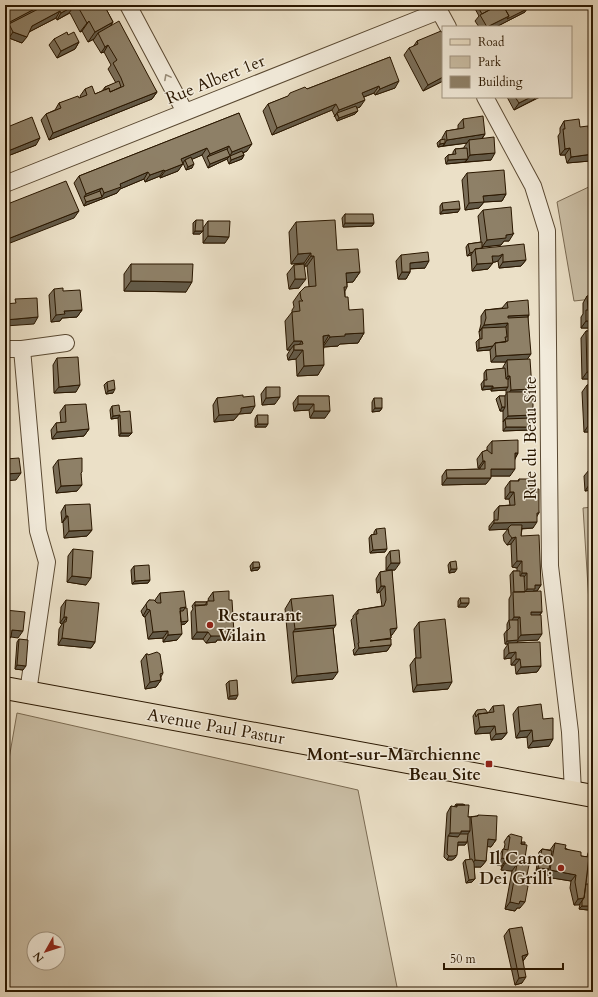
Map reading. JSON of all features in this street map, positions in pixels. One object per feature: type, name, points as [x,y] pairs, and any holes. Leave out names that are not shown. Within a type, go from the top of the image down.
[{"type":"main road","name":"Avenue Paul Pastur","points":[[5,688],[583,794]]},
{"type":"street","points":[[128,5],[185,112]]},
{"type":"street","points":[[438,8],[447,26]]},
{"type":"street","name":"Rue Albert 1er","points":[[5,184],[438,8]]},
{"type":"street","name":"Rue du Beau Site","points":[[486,98],[533,186],[547,231],[550,566],[570,732],[583,794]]},
{"type":"street","points":[[5,349],[22,349],[66,343]]},
{"type":"street","points":[[22,349],[38,530],[47,562],[28,692]]},
{"type":"green space","points":[[593,185],[593,299],[574,301],[557,202]]},
{"type":"green space","points":[[593,507],[593,633],[591,634],[583,508]]},
{"type":"green space","points":[[17,713],[358,790],[398,992],[5,992],[5,782]]},
{"type":"building","points":[[9,5],[42,5],[5,24],[5,7]]},
{"type":"building","points":[[46,5],[74,6],[61,13],[60,11],[32,26],[27,37],[13,32],[9,24]]},
{"type":"building","points":[[77,5],[104,5],[113,22],[95,32],[89,21],[87,23]]},
{"type":"building","points":[[477,5],[480,5],[482,9],[489,5],[497,6],[482,14]]},
{"type":"building","points":[[498,5],[503,5],[509,16],[486,26],[480,15]]},
{"type":"building","points":[[512,5],[525,5],[527,9],[507,19],[509,16],[505,9]]},
{"type":"building","points":[[119,21],[157,92],[53,133],[46,114],[61,108],[59,103],[78,96],[79,98],[87,95],[85,89],[92,86],[95,94],[109,88],[110,92],[124,86],[113,63],[117,60],[108,45],[105,47],[98,33]]},
{"type":"building","points":[[441,31],[442,32],[442,78],[428,85],[409,48],[418,44],[417,41]]},
{"type":"building","points":[[67,32],[68,35],[74,32],[79,42],[61,51],[54,39]]},
{"type":"building","points":[[390,57],[399,81],[380,89],[379,86],[362,93],[365,100],[339,110],[336,104],[277,128],[268,104],[305,87],[307,89]]},
{"type":"building","points":[[119,81],[121,87],[110,92],[109,88],[105,90],[105,87]]},
{"type":"building","points":[[516,98],[529,98],[519,103]]},
{"type":"building","points":[[356,106],[358,111],[339,118],[337,113]]},
{"type":"building","points":[[239,113],[252,144],[232,152],[229,146],[210,154],[207,148],[181,159],[183,164],[165,171],[164,170],[150,175],[148,172],[120,184],[121,187],[104,193],[102,188],[86,194],[79,176]]},
{"type":"building","points":[[483,116],[485,134],[447,140],[446,131],[464,128],[463,119]]},
{"type":"building","points":[[32,117],[40,138],[8,151],[5,145],[5,128]]},
{"type":"building","points":[[579,119],[580,127],[588,126],[591,144],[593,143],[593,154],[571,157],[570,148],[565,149],[563,129],[565,129],[564,121]]},
{"type":"building","points":[[494,137],[495,153],[470,155],[469,140]]},
{"type":"building","points":[[445,139],[445,143],[440,144],[440,140]]},
{"type":"building","points":[[467,148],[468,159],[448,160],[448,155],[456,154],[455,149]]},
{"type":"building","points":[[227,149],[230,156],[210,164],[207,157]]},
{"type":"building","points":[[242,151],[244,155],[231,160],[230,156]]},
{"type":"building","points":[[191,157],[194,164],[188,167],[185,160]]},
{"type":"building","points":[[504,170],[506,194],[483,196],[484,202],[469,203],[467,173]]},
{"type":"building","points":[[66,181],[79,211],[5,240],[5,205]]},
{"type":"building","points":[[100,191],[102,197],[86,202],[84,197]]},
{"type":"building","points":[[459,201],[460,209],[443,210],[442,203]]},
{"type":"building","points":[[511,207],[513,234],[506,235],[506,238],[487,240],[483,210]]},
{"type":"building","points":[[345,214],[373,214],[374,223],[345,223]]},
{"type":"building","points":[[196,220],[203,220],[203,231],[195,231]]},
{"type":"building","points":[[335,220],[337,250],[358,249],[360,272],[346,273],[347,287],[344,287],[345,297],[348,297],[349,310],[363,309],[364,333],[345,334],[345,336],[323,336],[324,365],[304,366],[303,350],[294,350],[294,345],[303,344],[302,341],[294,341],[292,312],[300,311],[299,301],[303,301],[301,299],[300,292],[305,287],[316,286],[314,256],[311,256],[311,253],[298,254],[296,222]]},
{"type":"building","points":[[208,221],[230,221],[229,237],[208,236]]},
{"type":"building","points":[[482,242],[482,248],[475,249],[470,253],[468,244]]},
{"type":"building","points":[[524,244],[526,260],[503,262],[503,254],[499,256],[492,256],[493,263],[477,264],[475,249]]},
{"type":"building","points":[[428,252],[429,261],[410,263],[410,272],[402,272],[401,255]]},
{"type":"building","points":[[131,264],[193,264],[192,282],[131,281]]},
{"type":"building","points":[[304,264],[306,279],[295,279],[294,265]]},
{"type":"building","points":[[63,288],[63,291],[80,290],[82,310],[64,311],[65,314],[56,315],[54,289]]},
{"type":"building","points":[[587,296],[593,296],[593,321],[586,321],[586,310],[588,310]]},
{"type":"building","points":[[37,298],[38,317],[5,320],[5,304],[16,303],[15,299]]},
{"type":"building","points":[[528,300],[529,315],[508,316],[508,318],[528,317],[531,354],[496,356],[495,343],[508,341],[508,323],[484,325],[486,318],[485,310],[508,308],[507,302]]},
{"type":"building","points":[[506,327],[506,342],[495,343],[493,346],[479,348],[479,339],[482,339],[482,328]]},
{"type":"building","points":[[586,331],[593,331],[593,372],[587,372]]},
{"type":"building","points":[[78,357],[80,385],[59,387],[57,358]]},
{"type":"building","points":[[530,359],[532,389],[511,390],[507,360]]},
{"type":"building","points":[[505,368],[506,379],[508,379],[508,387],[493,388],[493,386],[484,386],[484,380],[487,380],[486,370]]},
{"type":"building","points":[[114,380],[115,389],[108,391],[107,382]]},
{"type":"building","points":[[587,385],[593,385],[593,426],[588,426]]},
{"type":"building","points":[[266,387],[280,387],[280,397],[266,398]]},
{"type":"building","points":[[507,392],[533,392],[533,415],[508,416]]},
{"type":"building","points":[[243,395],[243,397],[254,396],[255,406],[241,408],[239,414],[219,415],[217,398]]},
{"type":"building","points":[[298,396],[329,396],[330,411],[314,411],[314,404],[298,404]]},
{"type":"building","points":[[499,396],[505,396],[505,407],[502,407]]},
{"type":"building","points":[[374,398],[382,398],[382,408],[375,408]]},
{"type":"building","points":[[86,404],[89,429],[57,432],[56,423],[66,422],[65,405]]},
{"type":"building","points":[[119,405],[120,412],[130,411],[132,433],[121,433],[120,415],[113,416],[112,406]]},
{"type":"building","points":[[257,415],[268,415],[268,424],[258,424]]},
{"type":"building","points":[[531,418],[531,427],[506,427],[505,419]]},
{"type":"building","points":[[5,427],[7,427],[8,436],[5,436]]},
{"type":"building","points":[[5,437],[6,459],[19,458],[21,473],[5,474]]},
{"type":"building","points":[[518,440],[518,453],[515,453],[515,469],[491,469],[491,478],[447,478],[446,470],[485,469],[485,461],[483,461],[482,452],[487,450],[492,454],[492,441]]},
{"type":"building","points":[[82,458],[82,485],[61,486],[58,460]]},
{"type":"building","points":[[589,470],[593,470],[593,484],[589,485]]},
{"type":"building","points":[[519,479],[535,479],[535,489],[539,489],[539,513],[537,513],[537,522],[494,523],[494,520],[498,520],[499,506],[515,505],[514,492],[510,492],[510,481],[519,481]]},
{"type":"building","points":[[90,504],[92,530],[69,531],[68,516],[66,516],[65,505]]},
{"type":"building","points":[[511,525],[522,525],[521,536],[539,535],[541,585],[535,585],[535,589],[527,589],[527,573],[522,573],[522,561],[517,561],[516,537],[512,538],[509,534],[508,528]]},
{"type":"building","points":[[385,528],[387,549],[373,550],[371,535],[377,534],[376,529]]},
{"type":"building","points":[[73,549],[93,551],[91,578],[72,576]]},
{"type":"building","points":[[399,550],[400,563],[391,563],[390,551]]},
{"type":"building","points":[[456,561],[457,569],[451,569],[450,562]]},
{"type":"building","points":[[253,562],[259,562],[260,567],[253,568]]},
{"type":"building","points":[[149,565],[150,580],[135,581],[134,566]]},
{"type":"building","points":[[392,570],[397,628],[390,629],[391,638],[370,641],[391,639],[391,645],[359,648],[356,614],[358,614],[358,610],[384,606],[386,600],[385,586],[381,586],[380,572]]},
{"type":"building","points":[[513,571],[520,571],[520,576],[524,576],[525,592],[514,592]]},
{"type":"building","points":[[184,591],[186,607],[180,608],[182,634],[168,635],[168,631],[153,632],[150,610],[147,609],[146,604],[149,600],[154,600],[157,603],[161,603],[160,593]]},
{"type":"building","name":"Restaurant Vilain","points":[[229,591],[229,600],[232,600],[234,633],[211,636],[208,632],[197,632],[195,605],[207,605],[207,601],[214,601],[213,592]]},
{"type":"building","points":[[541,591],[542,612],[531,612],[531,615],[541,615],[542,634],[521,635],[520,617],[514,617],[513,592]]},
{"type":"building","points":[[333,595],[336,625],[295,629],[291,599]]},
{"type":"building","points":[[460,598],[469,598],[469,603],[461,603]]},
{"type":"building","points":[[66,600],[99,603],[95,642],[62,638],[64,622],[66,622],[67,617],[64,617]]},
{"type":"building","points":[[195,602],[207,602],[205,605],[195,606]]},
{"type":"building","points":[[187,608],[188,621],[181,622],[180,611],[183,611]]},
{"type":"building","points":[[5,610],[25,612],[23,631],[12,630],[11,637],[5,636]]},
{"type":"building","points":[[445,619],[452,682],[417,685],[415,658],[421,658],[419,622]]},
{"type":"building","points":[[509,620],[518,620],[518,640],[507,641],[507,631],[510,628]]},
{"type":"building","points":[[333,628],[338,672],[297,676],[293,632]]},
{"type":"building","points":[[19,639],[28,640],[26,666],[17,665]]},
{"type":"building","points":[[540,642],[541,666],[521,667],[520,659],[516,659],[516,652],[509,653],[508,643]]},
{"type":"building","points":[[157,652],[160,654],[163,673],[160,674],[161,680],[150,682],[146,654],[148,655]]},
{"type":"building","points":[[237,680],[238,695],[230,696],[229,681]]},
{"type":"building","points":[[541,704],[543,719],[553,718],[553,739],[533,741],[532,730],[520,731],[518,707]]},
{"type":"building","points":[[504,705],[507,733],[496,734],[495,726],[480,727],[478,714],[494,712],[493,706]]},
{"type":"building","points":[[485,709],[488,713],[478,714],[476,717],[475,713],[477,710]]},
{"type":"building","points":[[457,805],[469,805],[468,817],[470,817],[470,831],[450,833],[451,806],[457,807]]},
{"type":"building","points":[[478,815],[497,816],[496,840],[488,839],[486,861],[475,860],[471,817]]},
{"type":"building","points":[[460,834],[468,834],[467,842],[458,842],[457,855],[449,856],[447,854],[448,836],[458,837]]},
{"type":"building","points":[[511,834],[522,837],[521,844],[527,845],[524,864],[529,865],[525,885],[528,886],[525,902],[520,901],[519,904],[510,902],[517,864],[505,863],[506,859],[502,858],[503,849],[508,850],[510,837],[508,836]]},
{"type":"building","points":[[555,843],[566,845],[565,849],[581,852],[581,856],[589,857],[584,898],[578,899],[575,882],[576,875],[550,870]]},
{"type":"building","points":[[592,846],[593,858],[591,858]]},
{"type":"building","points":[[542,849],[552,851],[549,869],[538,868]]},
{"type":"building","points":[[472,859],[474,863],[475,879],[469,880],[465,860]]},
{"type":"building","points":[[586,884],[593,884],[590,906],[582,906],[582,901],[584,898]]},
{"type":"building","points":[[522,927],[528,954],[522,956],[526,977],[519,978],[509,929]]},
{"type":"building","points":[[593,988],[593,992],[575,992]]},
{"type":"place","name":"Restaurant Vilain","points":[[210,625]]},
{"type":"place","name":"Mont-sur-Marchienne Beau Site","points":[[489,764]]},
{"type":"place","name":"Il Canto Dei Grilli","points":[[561,868]]}]
